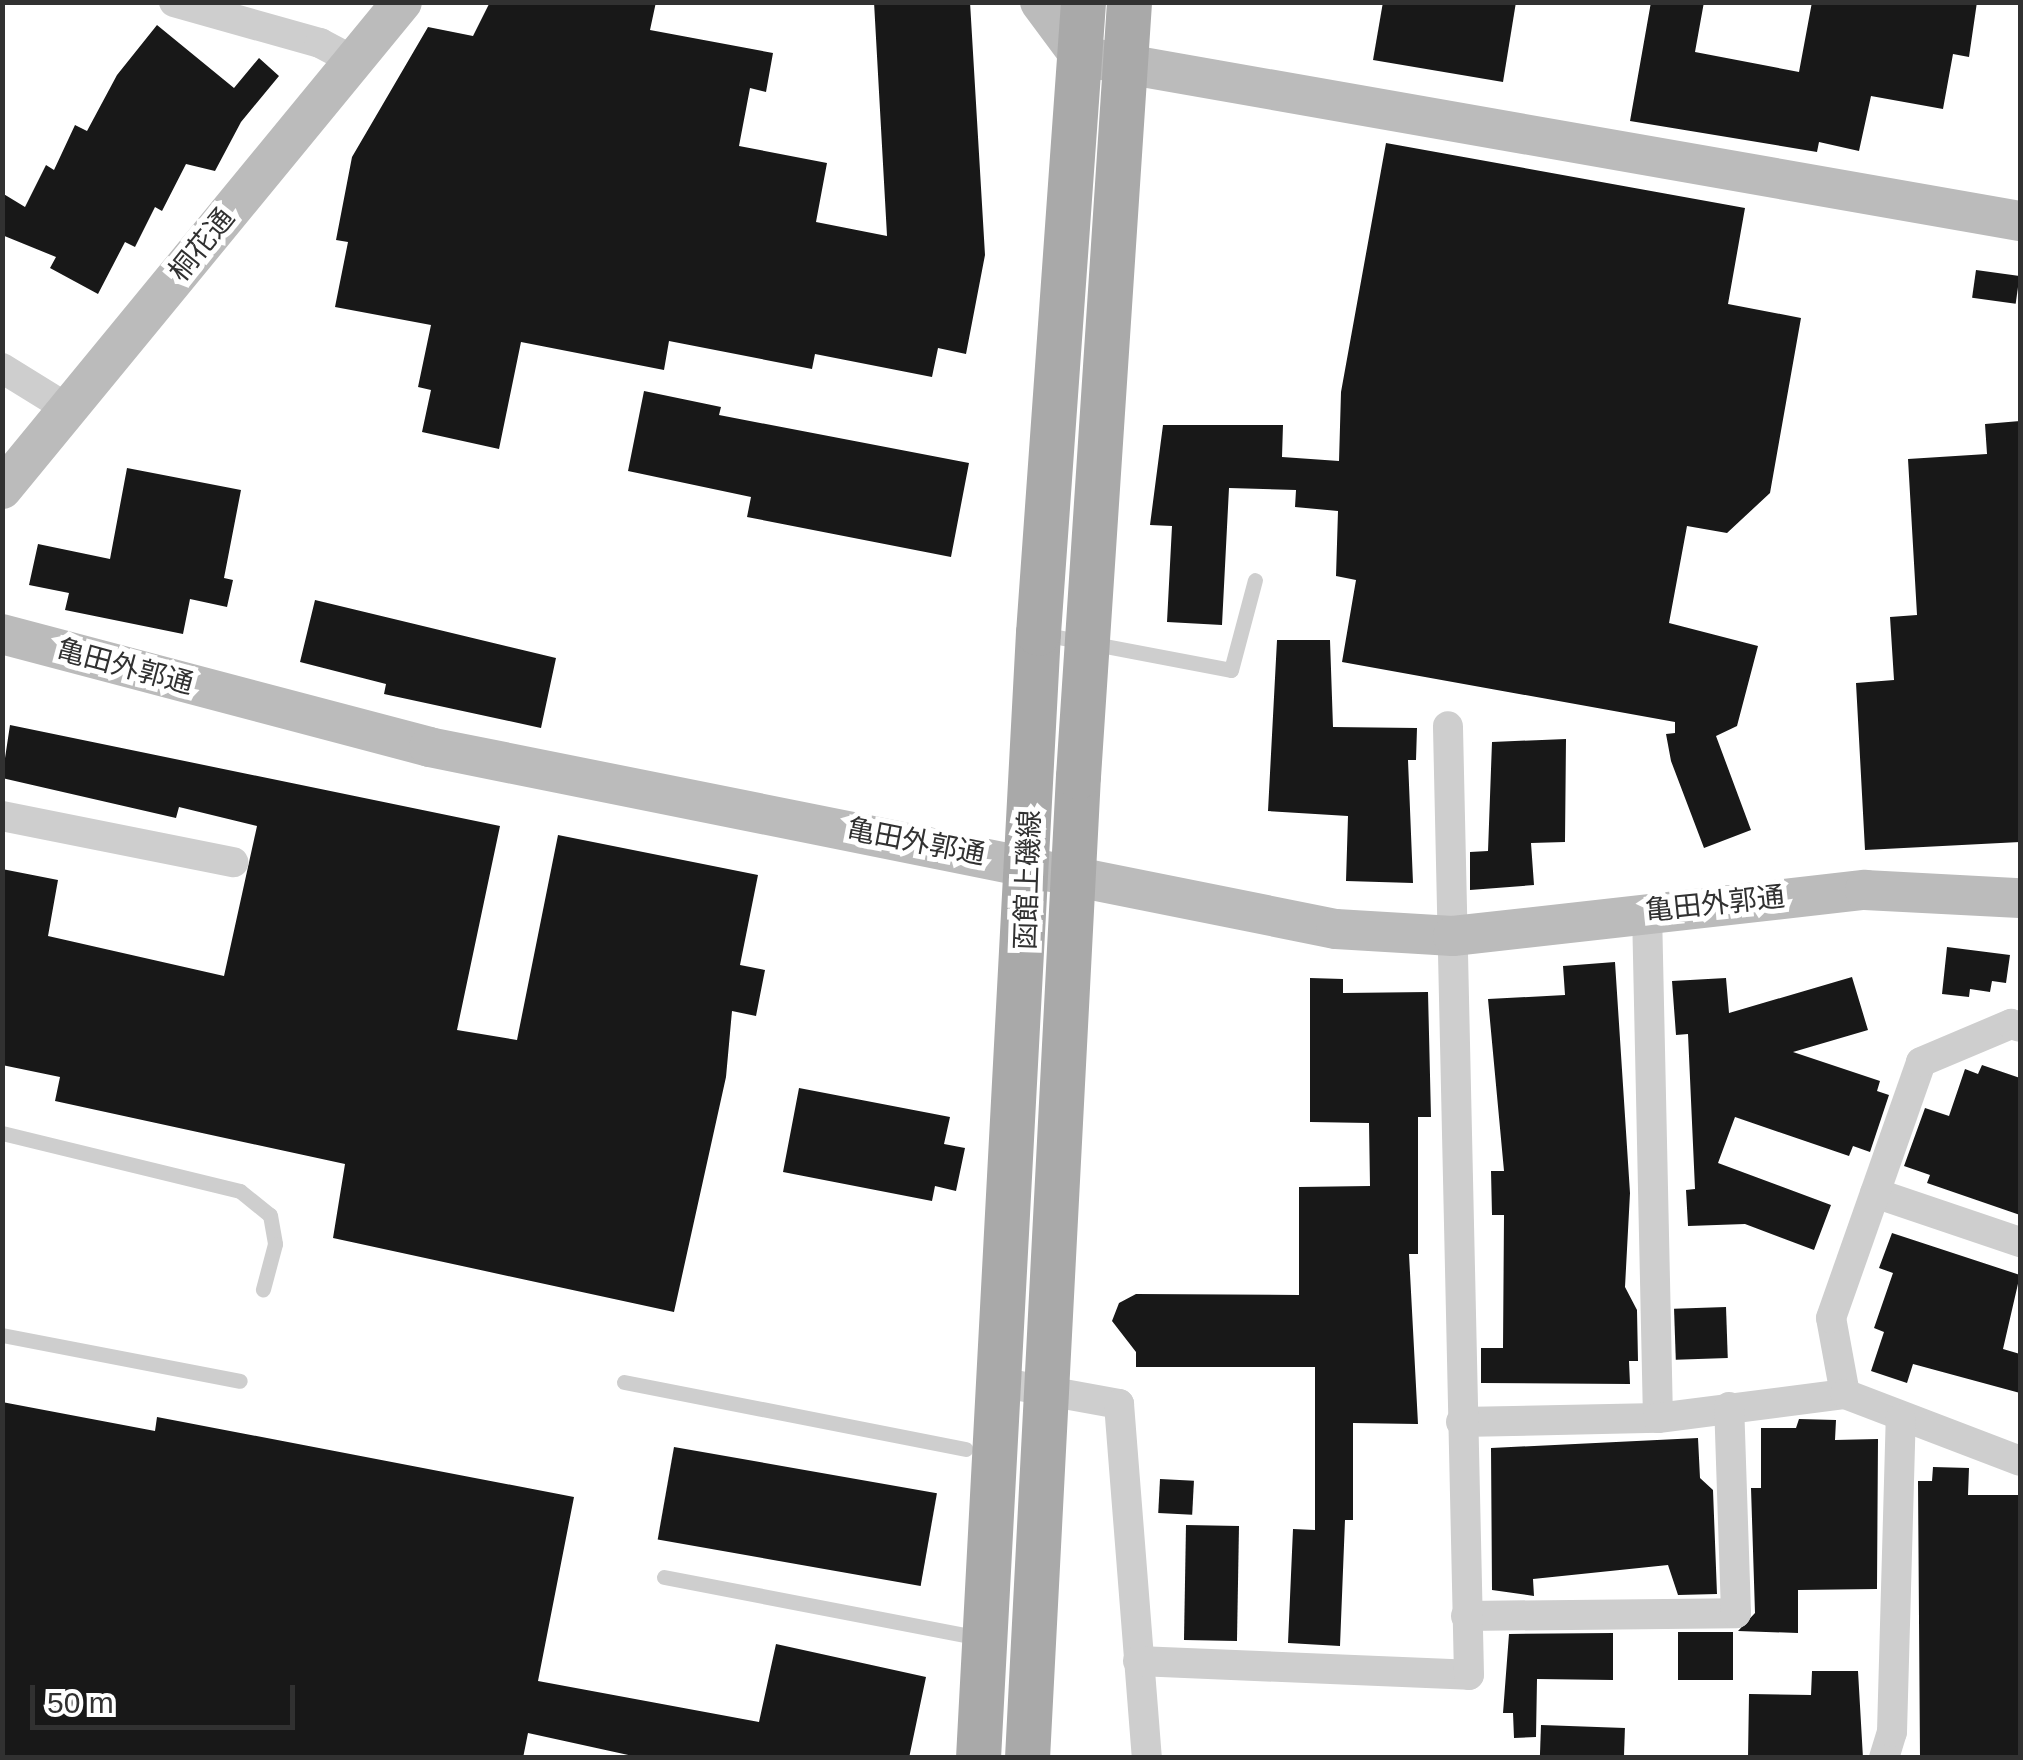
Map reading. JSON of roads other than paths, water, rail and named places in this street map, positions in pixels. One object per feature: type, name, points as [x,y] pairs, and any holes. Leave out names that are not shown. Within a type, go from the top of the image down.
[{"type":"main road","name":"函館上磯線","points":[[978,1758],[1004,1384],[1038,633],[1082,2]]},
{"type":"main road","name":"函館上磯線","points":[[1027,1758],[1052,1388],[1090,643],[1129,2]]},
{"type":"street","points":[[174,2],[276,16],[354,62]]},
{"type":"street","name":"桐花通","points":[[2,489],[402,2]]},
{"type":"street","points":[[1040,2],[1080,56],[1126,60],[2020,221]]},
{"type":"street","points":[[2,368],[68,408]]},
{"type":"street","name":"亀田外郭通","points":[[2,634],[430,747],[1028,862],[1336,929],[1453,936],[1647,911],[1865,890],[2020,898]]},
{"type":"street","points":[[1138,1661],[1469,1675],[1460,1422],[1448,726]]},
{"type":"street","points":[[2,816],[233,862]]},
{"type":"street","points":[[1647,911],[1658,1418]]},
{"type":"street","points":[[1845,1394],[1831,1318],[1920,1062],[2011,1024],[2020,1027]]},
{"type":"street","points":[[1875,1192],[2020,1242]]},
{"type":"street","points":[[1004,1384],[1052,1388],[1119,1404],[1147,1758]]},
{"type":"street","points":[[1460,1422],[1658,1418],[1845,1394],[1901,1420],[2020,1461]]},
{"type":"street","points":[[1466,1616],[1736,1613],[1729,1407]]},
{"type":"street","points":[[1884,1758],[1892,1732],[1901,1420]]},
{"type":"lane","points":[[1038,633],[1232,670],[1255,580]]},
{"type":"lane","points":[[2,1133],[240,1191],[270,1215],[275,1244],[263,1289]]},
{"type":"lane","points":[[2,1334],[240,1381]]},
{"type":"lane","points":[[624,1382],[965,1449]]},
{"type":"lane","points":[[664,1577],[986,1639]]}]
